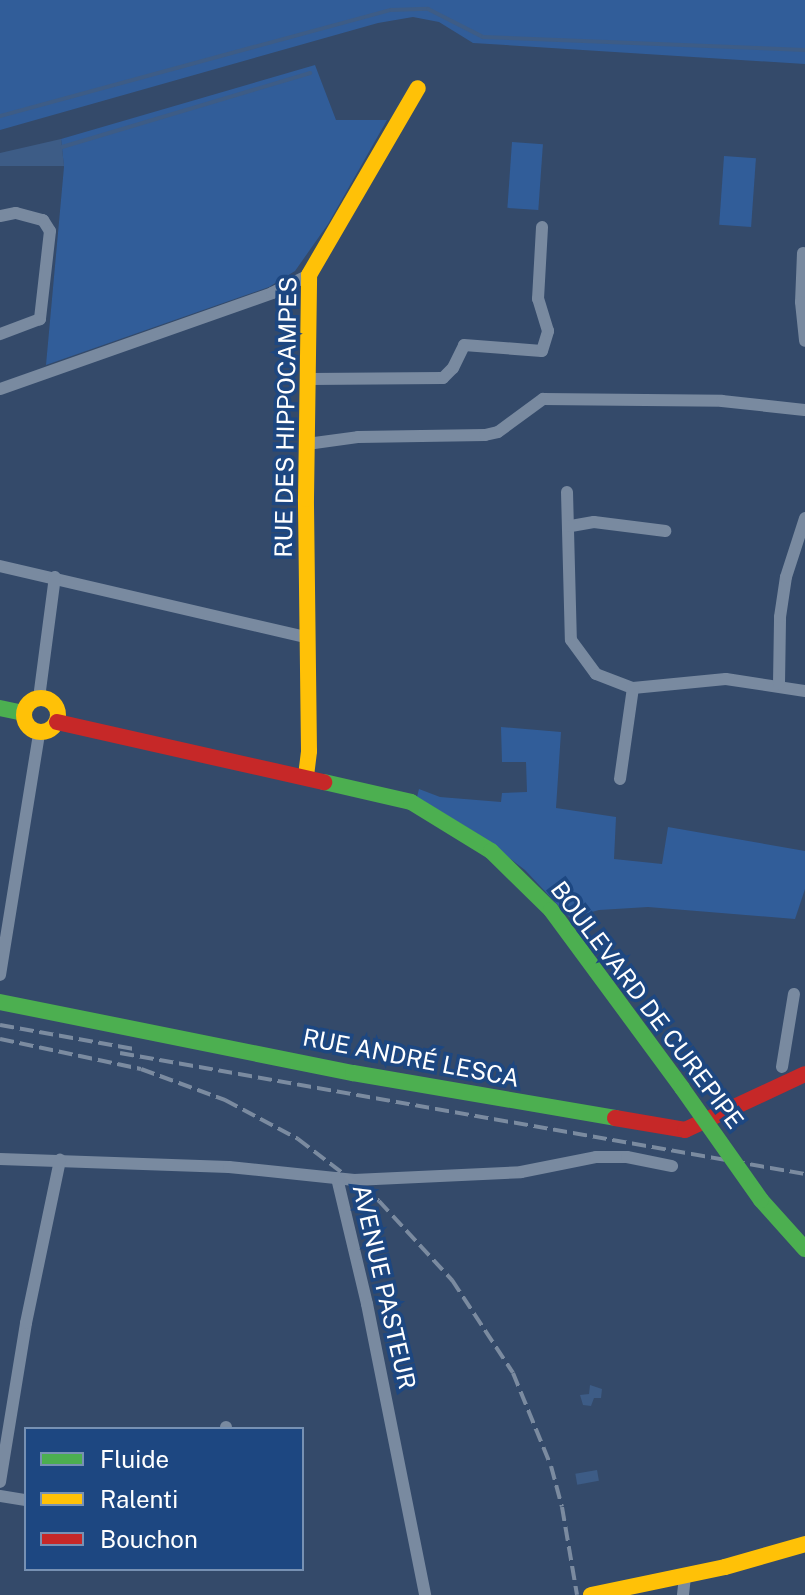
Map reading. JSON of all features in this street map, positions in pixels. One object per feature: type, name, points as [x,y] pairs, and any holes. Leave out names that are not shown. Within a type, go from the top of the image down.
[{"type":"street","name":"RUE DES HIPPOCAMPES","points":[[306,776],[309,751],[306,637],[309,275],[418,88]]},
{"type":"street","points":[[0,216],[16,213],[43,220],[50,231],[40,319],[0,334]]},
{"type":"street","points":[[310,379],[443,378],[453,368],[464,345],[542,351],[548,331],[538,299],[542,227]]},
{"type":"street","points":[[803,253],[805,341]]},
{"type":"street","points":[[0,389],[272,293],[309,275]]},
{"type":"street","points":[[307,444],[358,437],[485,435],[498,432],[543,399],[722,401],[805,410]]},
{"type":"street","points":[[567,492],[571,526],[571,640],[596,674],[633,688],[726,679],[779,684],[805,691]]},
{"type":"street","points":[[779,684],[780,617],[786,577],[805,518]]},
{"type":"street","points":[[571,526],[594,522],[665,531]]},
{"type":"street","points":[[0,566],[306,637]]},
{"type":"street","points":[[39,698],[55,577]]},
{"type":"street","points":[[620,779],[633,688]]},
{"type":"street","points":[[39,698],[55,705],[57,722],[50,730],[39,733],[25,724],[23,713],[28,703],[39,698]]},
{"type":"street","points":[[0,708],[23,713]]},
{"type":"street","name":"BOULEVARD DE CUREPIPE","points":[[57,722],[411,802],[491,851],[551,910],[761,1200],[805,1249]]},
{"type":"street","points":[[0,975],[39,733]]},
{"type":"street","points":[[782,1067],[794,994]]},
{"type":"street","name":"RUE ANDRÉ LESCA","points":[[0,1002],[353,1073],[685,1130],[805,1074]]},
{"type":"street","points":[[337,1178],[449,1178],[521,1172],[596,1157],[627,1157],[672,1166]]},
{"type":"street","name":"AVENUE PASTEUR","points":[[0,1159],[229,1167],[337,1178],[367,1304],[425,1595]]},
{"type":"street","points":[[0,1482],[26,1323],[60,1160]]},
{"type":"street","points":[[0,1496],[24,1500]]},
{"type":"street","points":[[601,1594],[805,1544]]},
{"type":"street","points":[[683,1595],[685,1575]]},
{"type":"shaded area","points":[[0,0],[805,0],[805,64],[473,43],[439,22],[413,17],[378,23],[0,130]]},
{"type":"shaded area","points":[[315,65],[336,120],[387,120],[328,224],[295,271],[269,287],[46,365],[64,167],[61,139]]},
{"type":"shaded area","points":[[61,139],[64,166],[0,166],[0,153]]},
{"type":"shaded area","points":[[512,142],[543,144],[538,210],[507,208]]},
{"type":"shaded area","points":[[724,156],[756,158],[751,227],[719,225]]},
{"type":"shaded area","points":[[501,727],[561,732],[556,808],[616,817],[614,859],[662,864],[668,827],[805,851],[805,889],[795,919],[648,907],[599,910],[570,918],[525,870],[478,834],[417,797],[419,789],[440,797],[501,802],[502,793],[527,792],[526,762],[502,762]]},
{"type":"shaded area","points":[[590,1385],[602,1389],[601,1398],[594,1398],[591,1406],[583,1405],[580,1395],[589,1394]]},
{"type":"shaded area","points":[[597,1470],[599,1481],[577,1485],[575,1474]]},
{"type":"waterway","points":[[0,116],[391,10],[428,9],[483,37],[805,50]]},
{"type":"waterway","points":[[62,147],[310,73]]},
{"type":"railway","points":[[0,1025],[134,1049]]},
{"type":"railway","points":[[0,1039],[141,1069],[225,1100],[298,1139],[379,1201],[452,1280],[513,1373],[551,1466],[562,1507],[577,1595]]},
{"type":"railway","points":[[120,1053],[805,1174]]},
{"type":"traffic: fast","points":[[0,708],[23,713]]},
{"type":"traffic: fast","points":[[324,782],[411,802],[491,851],[551,910],[682,1088]]},
{"type":"traffic: fast","points":[[0,1002],[353,1073],[615,1118]]},
{"type":"traffic: fast","points":[[682,1088],[761,1200]]},
{"type":"traffic: fast","points":[[761,1200],[805,1249]]},
{"type":"traffic: slow","points":[[306,776],[309,751],[306,499],[309,275],[418,88]]},
{"type":"traffic: slow","points":[[41,698],[53,703],[58,715],[53,727],[41,732],[29,727],[24,715],[29,703],[41,698]]},
{"type":"traffic: slow","points":[[591,1595],[725,1567],[805,1544]]},
{"type":"traffic: jam","points":[[57,722],[324,782]]},
{"type":"traffic: jam","points":[[615,1118],[685,1130],[805,1074]]}]
